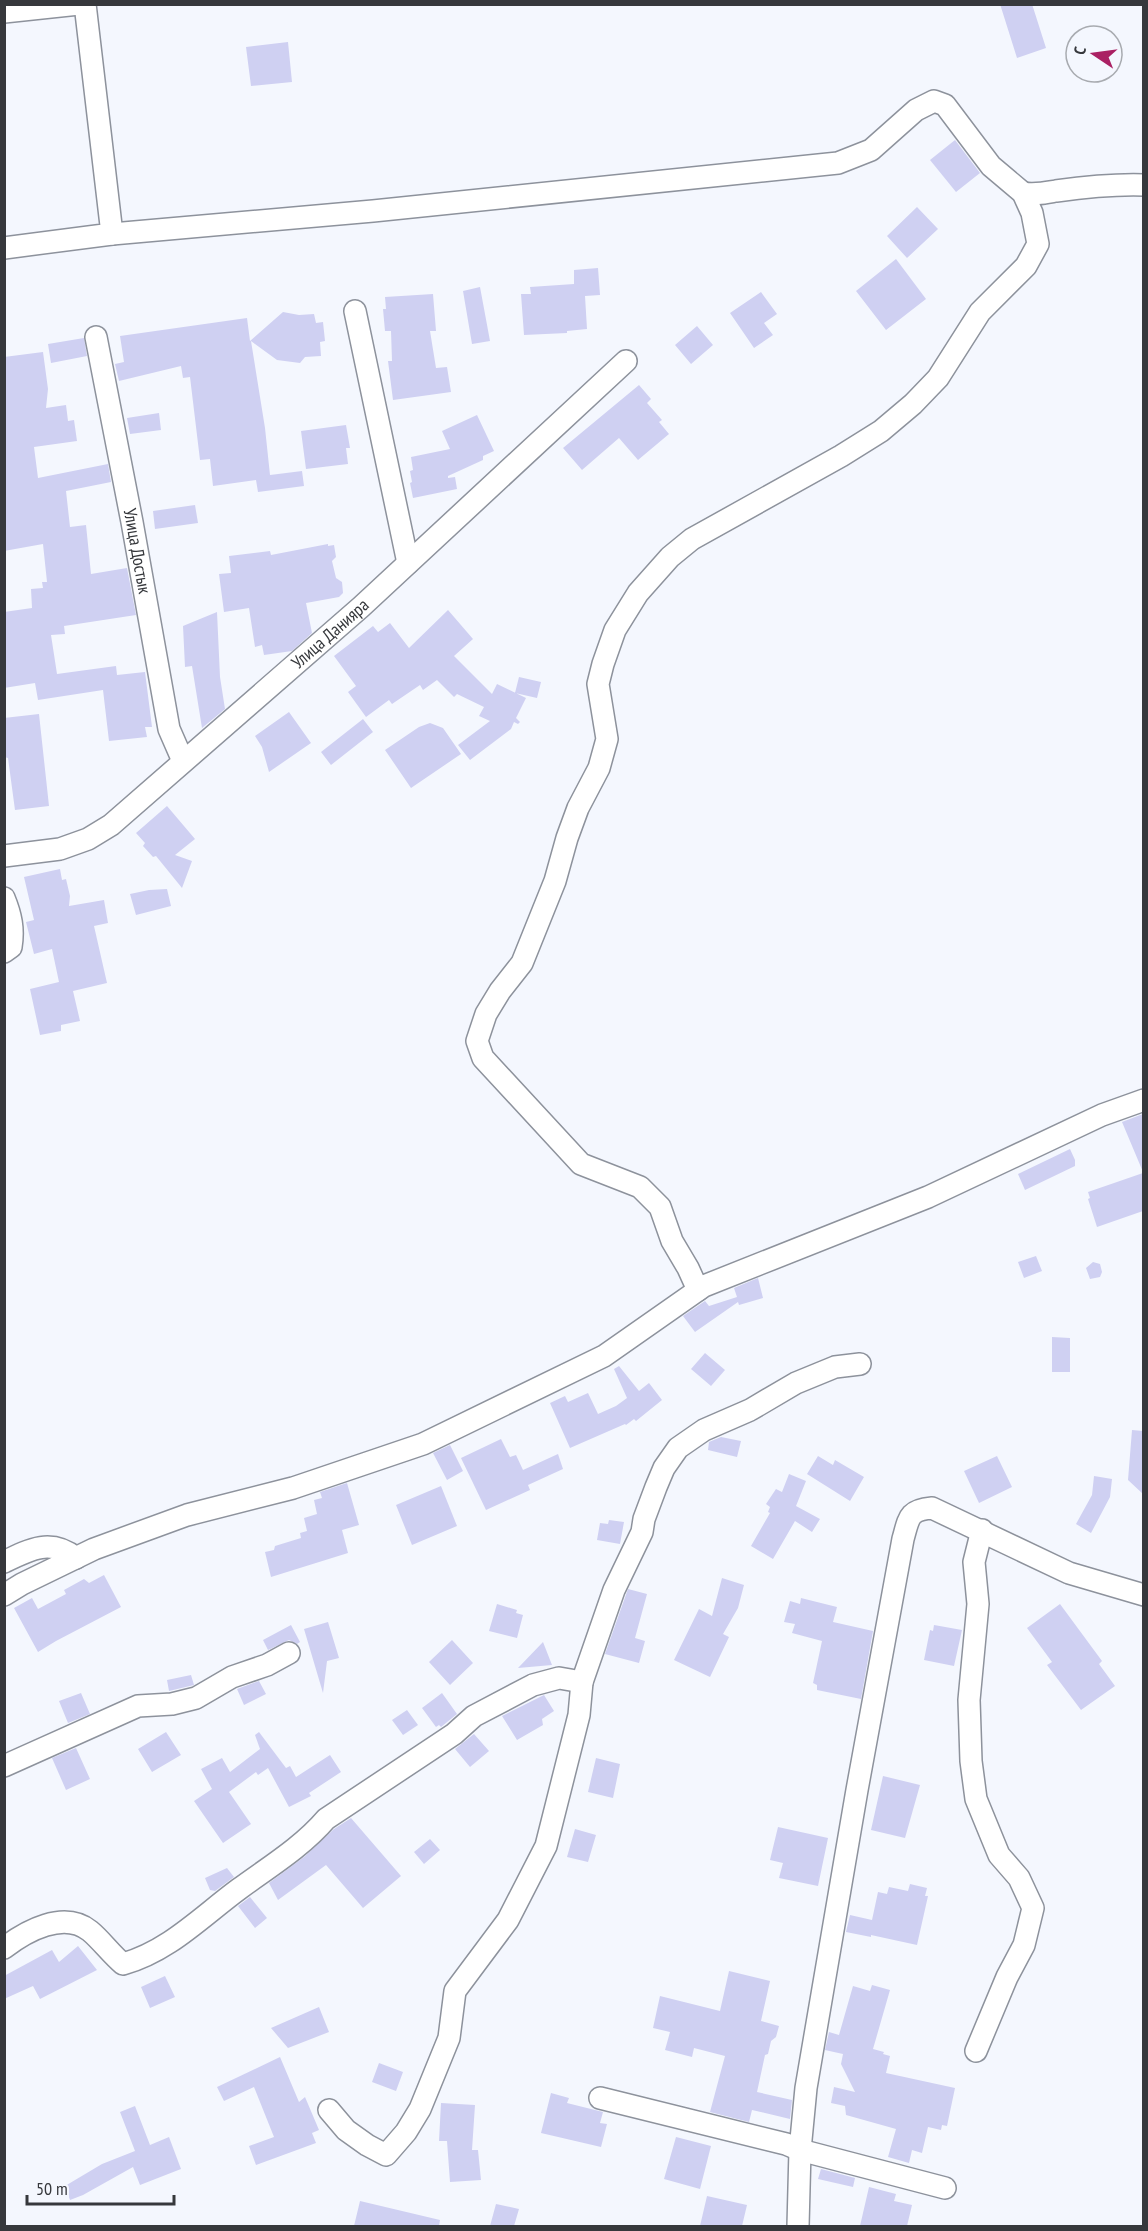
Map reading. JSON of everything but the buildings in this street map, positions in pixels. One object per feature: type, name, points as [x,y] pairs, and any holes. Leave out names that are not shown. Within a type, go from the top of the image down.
[{"type":"street","points":[[4,12],[79,4]]},
{"type":"street","points":[[86,4],[112,234]]},
{"type":"street","points":[[4,248],[112,234],[373,212],[838,163],[871,150],[916,110],[933,101],[945,105],[991,166],[1023,193],[1032,213],[1038,244],[1026,266],[980,312],[938,378],[913,404],[881,430],[841,456],[692,539],[670,557],[638,593],[615,630],[598,684],[607,739],[599,768],[574,818],[555,881],[522,963],[486,1014],[477,1041],[483,1058],[581,1164],[640,1187],[660,1207],[672,1241],[698,1290]]},
{"type":"street","points":[[1023,193],[1034,195],[1112,186],[1143,185]]},
{"type":"street","points":[[355,311],[408,563]]},
{"type":"street","name":"Улица Достык","points":[[96,337],[170,729],[183,761]]},
{"type":"street","name":"Улица Данияра","points":[[4,856],[60,849],[88,839],[111,825],[408,563],[626,361]]},
{"type":"street","points":[[4,898],[11,915],[13,933],[11,947],[4,952]]},
{"type":"street","points":[[4,1595],[76,1558],[188,1515],[293,1488],[423,1444],[604,1356],[704,1286],[928,1197],[1102,1115],[1143,1101]]},
{"type":"street","points":[[329,2110],[346,2130],[386,2155],[406,2132],[420,2109],[449,2038],[455,1991],[508,1920],[546,1846],[579,1715],[582,1682],[614,1590],[642,1532],[644,1519],[656,1487],[664,1468],[678,1448],[704,1430],[750,1410],[796,1383],[835,1367],[860,1364]]},
{"type":"street","points":[[798,2226],[800,2150],[806,2088],[857,1790],[903,1539],[910,1516],[918,1509],[932,1508],[1069,1573],[1143,1595]]},
{"type":"street","points":[[976,2051],[1007,1977],[1024,1945],[1033,1908],[1019,1878],[999,1855],[976,1799],[971,1761],[969,1700],[978,1604],[974,1562],[982,1530]]},
{"type":"street","points":[[4,1562],[27,1551],[45,1546],[65,1549],[76,1558]]},
{"type":"street","points":[[4,1766],[138,1706],[172,1704],[196,1698],[232,1677],[267,1665],[289,1653]]},
{"type":"street","points":[[4,1948],[29,1931],[53,1923],[71,1924],[89,1930],[123,1964],[143,1958],[179,1938],[313,1834],[326,1819],[454,1734],[474,1716],[533,1685],[559,1678],[582,1682]]},
{"type":"street","points":[[600,2098],[786,2144],[800,2150],[945,2188]]}]
